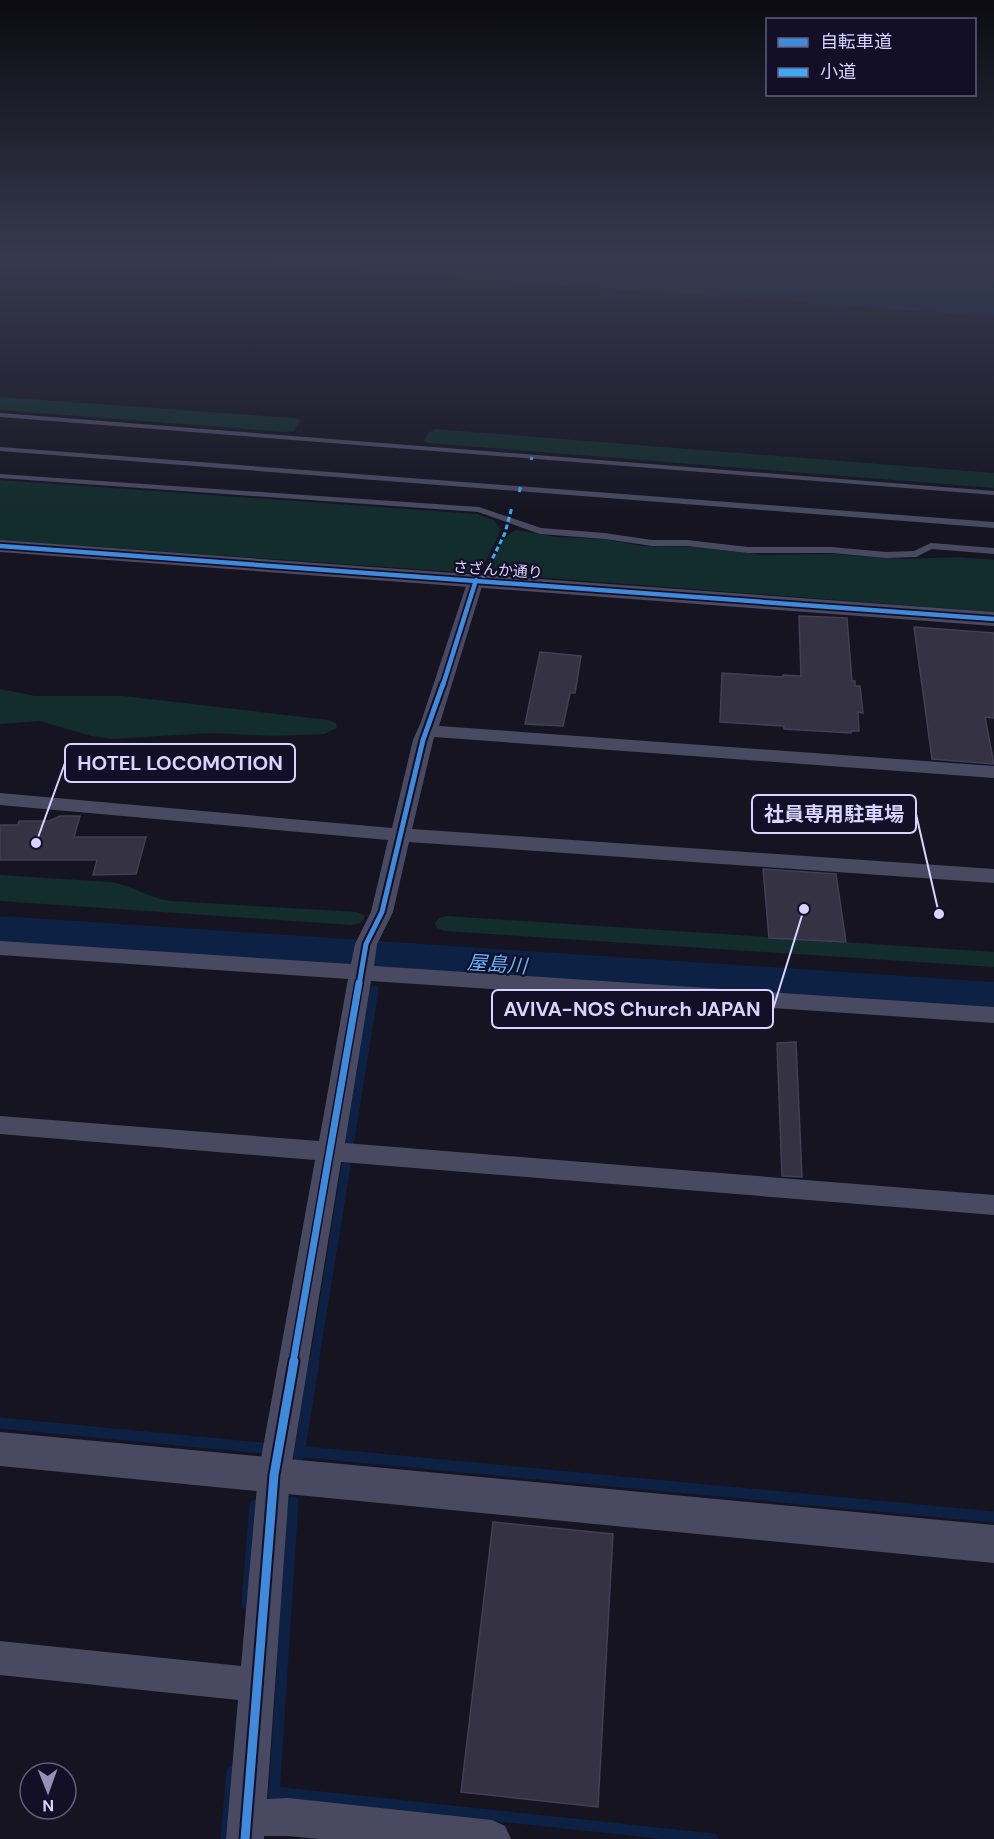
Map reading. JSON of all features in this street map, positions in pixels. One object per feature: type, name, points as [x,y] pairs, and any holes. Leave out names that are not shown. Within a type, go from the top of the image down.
[{"type":"street","name":"さざんか通り","points":[[0,546],[994,619]]},
{"type":"street","points":[[476,580],[423,740],[382,912],[363,962],[274,1476],[246,1828],[288,1817],[492,1839]]},
{"type":"street","points":[[427,731],[994,772]]},
{"type":"street","points":[[0,799],[400,835],[994,876]]},
{"type":"street","points":[[0,948],[363,962],[994,1015]]},
{"type":"street","points":[[0,1125],[994,1205]]},
{"type":"street","points":[[0,1449],[994,1544]]},
{"type":"street","points":[[0,1658],[233,1683],[258,1682]]},
{"type":"lane","points":[[0,415],[994,493]]},
{"type":"lane","points":[[0,449],[994,525]]},
{"type":"lane","points":[[0,476],[480,510],[540,531],[605,536],[643,542],[687,543],[772,551],[832,550],[903,555],[916,554],[932,546]]},
{"type":"lane","points":[[771,538],[772,551]]},
{"type":"lane","points":[[914,544],[994,551]]},
{"type":"green space","points":[[0,397],[294,418],[301,421],[294,431],[284,432],[0,410]]},
{"type":"green space","points":[[435,429],[994,473],[994,488],[427,443],[424,440],[428,433]]},
{"type":"green space","points":[[0,480],[477,514],[494,520],[501,530],[482,569],[470,573],[0,540]]},
{"type":"green space","points":[[517,530],[556,537],[604,539],[642,546],[697,547],[764,555],[833,554],[905,559],[959,557],[994,560],[994,612],[494,574],[491,569],[500,546],[508,535]]},
{"type":"green space","points":[[0,689],[35,696],[124,696],[328,720],[336,723],[337,728],[324,734],[273,736],[211,733],[112,739],[91,736],[40,721],[0,724]]},
{"type":"green space","points":[[0,875],[111,882],[170,901],[357,912],[364,915],[364,919],[352,925],[0,901]]},
{"type":"green space","points":[[447,916],[994,952],[994,967],[445,931],[437,928],[435,923],[439,918]]},
{"type":"building","points":[[799,616],[847,618],[852,681],[855,681],[855,686],[860,686],[863,713],[858,712],[859,731],[851,731],[851,733],[784,729],[784,726],[720,722],[722,673],[801,676]]},
{"type":"building","points":[[914,627],[994,633],[994,718],[985,717],[994,764],[932,759]]},
{"type":"building","points":[[540,652],[581,656],[575,693],[570,693],[563,726],[525,724]]},
{"type":"building","points":[[60,816],[80,816],[74,837],[146,837],[136,874],[93,875],[97,860],[0,860],[0,825],[18,825],[19,821],[49,821]]},
{"type":"building","points":[[763,869],[836,874],[846,942],[769,938]]},
{"type":"building","points":[[796,1042],[802,1177],[782,1176],[777,1043]]},
{"type":"building","points":[[493,1522],[613,1534],[598,1807],[461,1792]]},
{"type":"waterway","name":"屋島川","points":[[0,931],[994,998]]},
{"type":"waterway","points":[[378,968],[380,956]]},
{"type":"waterway","points":[[350,1140],[374,990]]},
{"type":"waterway","points":[[314,1363],[346,1166]]},
{"type":"waterway","points":[[300,1452],[314,1361]]},
{"type":"waterway","points":[[0,1423],[262,1448]]},
{"type":"waterway","points":[[294,1451],[300,1452]]},
{"type":"waterway","points":[[300,1452],[994,1517]]},
{"type":"waterway","points":[[274,1792],[293,1502]]},
{"type":"waterway","points":[[247,1604],[255,1505]]},
{"type":"waterway","points":[[226,1839],[232,1772]]},
{"type":"waterway","points":[[274,1792],[713,1839]]},
{"type":"marked path","points":[[519,492],[521,486]]},
{"type":"marked path","points":[[482,580],[505,533],[512,507]]},
{"type":"cycle path","points":[[0,546],[994,619]]},
{"type":"cycle path","points":[[245,1839],[274,1475],[366,944],[382,912],[423,740],[431,722],[476,580]]},
{"type":"place","name":"HOTEL LOCOMOTION","points":[[36,843]]},
{"type":"place","name":"AVIVA-NOS Church JAPAN","points":[[804,909]]},
{"type":"place","name":"社員専用駐車場","points":[[939,914]]}]
